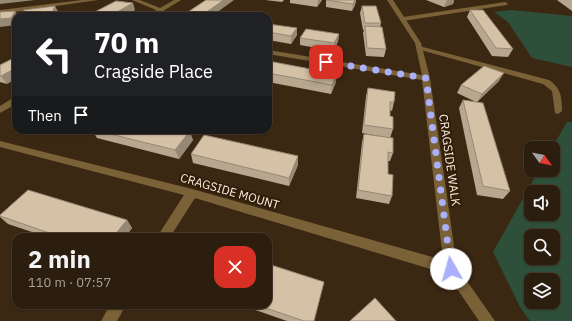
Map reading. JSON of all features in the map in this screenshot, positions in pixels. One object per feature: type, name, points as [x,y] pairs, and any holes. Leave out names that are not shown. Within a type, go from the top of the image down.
[{"type":"street","points":[[0,12],[95,0]]},
{"type":"street","points":[[135,0],[160,10]]},
{"type":"street","points":[[157,12],[178,0]]},
{"type":"street","name":"CRAGSIDE WALK","points":[[390,0],[420,48],[426,78],[451,269],[488,321]]},
{"type":"street","points":[[403,19],[505,4]]},
{"type":"street","points":[[420,48],[546,82],[554,87],[558,93],[558,111]]},
{"type":"street","points":[[272,53],[426,78]]},
{"type":"street","points":[[0,110],[12,102]]},
{"type":"street","name":"CRAGSIDE MOUNT","points":[[0,144],[192,193],[451,269]]},
{"type":"street","points":[[166,233],[192,193]]},
{"type":"street","points":[[108,321],[116,309]]},
{"type":"green space","points":[[511,10],[572,16],[572,67],[532,58],[508,22],[494,12]]},
{"type":"green space","points":[[567,122],[572,122],[572,321],[530,321],[520,307],[493,252],[524,197],[524,221],[560,221],[560,185],[531,185],[535,177],[560,177],[560,141],[556,141]]},
{"type":"building","points":[[206,0],[224,0],[207,12],[188,12]]},
{"type":"building","points":[[326,0],[355,0],[353,4]]},
{"type":"building","points":[[116,1],[133,3],[117,12],[95,12]]},
{"type":"building","points":[[55,6],[52,12],[23,12],[24,10]]},
{"type":"building","points":[[362,6],[376,6],[381,23],[365,23]]},
{"type":"building","points":[[470,10],[483,10],[513,49],[496,48]]},
{"type":"building","points":[[15,11],[12,12],[11,18],[0,19],[0,12]]},
{"type":"building","points":[[272,25],[297,28],[291,36],[272,33]]},
{"type":"building","points":[[365,26],[382,27],[386,49],[367,48]]},
{"type":"building","points":[[306,29],[339,34],[334,43],[300,38]]},
{"type":"building","points":[[12,59],[12,70],[1,76],[0,65]]},
{"type":"building","points":[[272,62],[337,74],[332,85],[272,74]]},
{"type":"building","points":[[484,66],[504,73],[482,94],[461,85]]},
{"type":"building","points":[[368,88],[395,92],[394,102],[390,102],[390,116],[393,117],[393,129],[364,125]]},
{"type":"building","points":[[463,100],[483,103],[510,191],[483,186]]},
{"type":"building","points":[[110,134],[188,134],[175,150]]},
{"type":"building","points":[[364,134],[393,138],[393,153],[388,152],[388,174],[393,175],[392,196],[358,190]]},
{"type":"building","points":[[204,135],[298,156],[289,178],[191,154]]},
{"type":"building","points":[[28,190],[127,220],[116,233],[49,233],[0,215]]},
{"type":"building","points":[[272,265],[324,282],[314,321],[304,321],[269,309],[272,309]]},
{"type":"building","points":[[375,298],[396,321],[350,321]]},
{"type":"route","points":[[326,62],[426,78],[451,269]]}]
